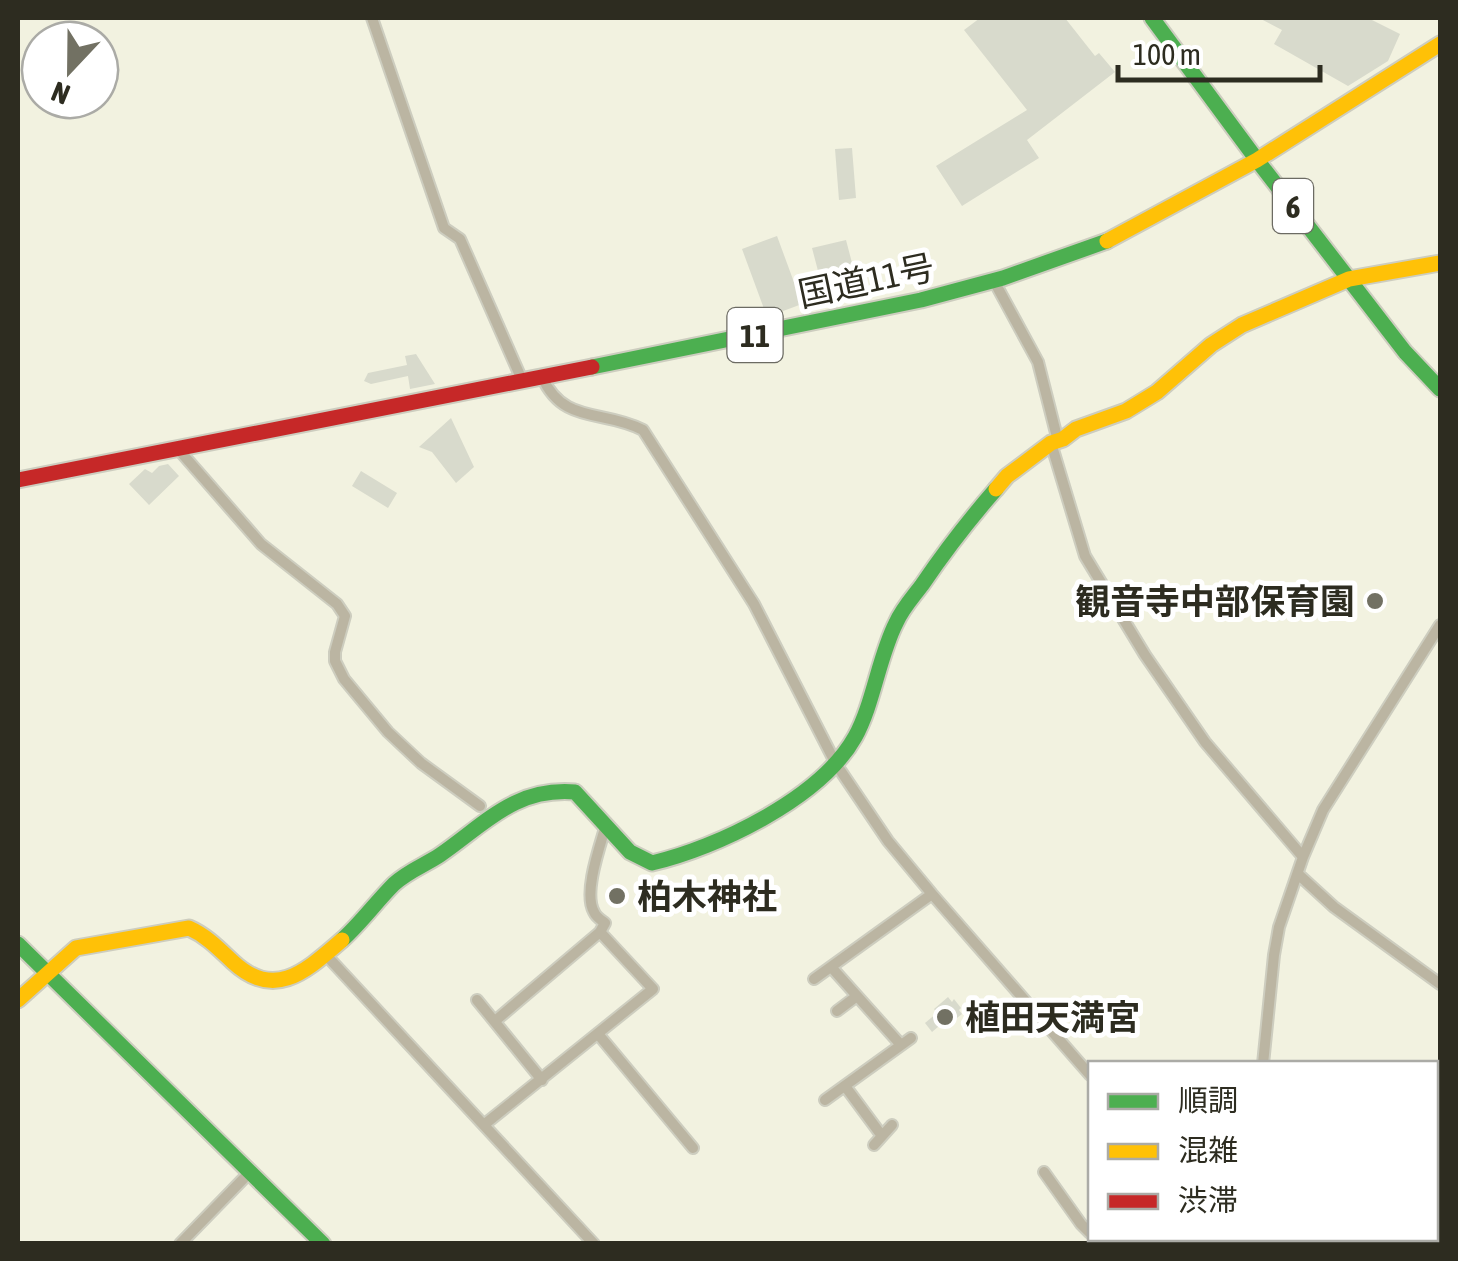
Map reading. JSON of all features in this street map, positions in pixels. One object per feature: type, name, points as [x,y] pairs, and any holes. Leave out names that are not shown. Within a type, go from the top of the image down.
[{"type":"main road","name":"6","points":[[1152,18],[1405,352],[1440,389]]},
{"type":"main road","name":"国道11号","points":[[18,480],[765,333],[921,300],[994,280],[1120,236],[1257,160],[1440,44]]},
{"type":"main road","points":[[18,1000],[38,986],[62,956],[76,948],[188,928],[204,935],[246,973],[272,983],[284,980],[326,954],[400,879],[528,794],[549,790],[575,792],[644,862],[661,862],[714,844],[800,793],[846,753],[856,736],[896,622],[961,529],[1006,476],[1076,429],[1126,410],[1157,392],[1225,334],[1349,278],[1440,263]]},
{"type":"main road","points":[[18,944],[323,1244]]},
{"type":"street","points":[[372,18],[444,228],[460,239],[522,380]]},
{"type":"street","points":[[994,280],[1038,362],[1054,442],[1085,556],[1205,742],[1304,857]]},
{"type":"street","points":[[541,376],[550,394],[564,407],[643,430],[754,604],[836,764],[888,841],[1088,1073]]},
{"type":"street","points":[[178,448],[261,544],[338,604],[344,616],[335,661],[366,706],[420,763],[480,806]]},
{"type":"street","points":[[1263,1061],[1274,955],[1304,857],[1324,810],[1440,624]]},
{"type":"street","points":[[495,1021],[600,932],[605,923],[592,910],[590,900],[606,826]]},
{"type":"street","points":[[1298,874],[1334,907],[1440,984]]},
{"type":"street","points":[[814,980],[932,894]]},
{"type":"street","points":[[485,1124],[653,989],[600,932]]},
{"type":"street","points":[[326,954],[594,1244]]},
{"type":"street","points":[[825,1100],[906,1042],[832,968]]},
{"type":"street","points":[[837,1011],[857,996]]},
{"type":"street","points":[[477,1000],[542,1080]]},
{"type":"street","points":[[598,1034],[693,1148]]},
{"type":"street","points":[[845,1086],[882,1136]]},
{"type":"street","points":[[874,1145],[892,1125]]},
{"type":"street","points":[[180,1244],[250,1172]]},
{"type":"street","points":[[1044,1172],[1088,1231]]},
{"type":"building","points":[[980,18],[1065,18],[1095,56],[1099,53],[1115,72],[1027,140],[1039,158],[962,206],[936,166],[1027,110],[964,30]]},
{"type":"building","points":[[1259,18],[1368,18],[1400,34],[1388,61],[1348,86],[1274,44],[1282,30]]},
{"type":"building","points":[[852,148],[856,198],[839,200],[835,149]]},
{"type":"building","points":[[777,236],[802,304],[767,317],[742,249]]},
{"type":"building","points":[[846,240],[861,297],[827,305],[812,248]]},
{"type":"building","points":[[416,354],[435,384],[410,389],[408,376],[371,384],[364,381],[368,373],[407,365],[405,356]]},
{"type":"building","points":[[451,418],[474,467],[456,483],[432,452],[419,447]]},
{"type":"building","points":[[168,464],[179,476],[149,505],[129,484],[145,469],[152,473]]},
{"type":"building","points":[[361,471],[397,493],[388,508],[352,486]]},
{"type":"building","name":"植田天満宮","points":[[948,997],[952,1002],[954,999],[962,1014],[932,1032],[925,1023]]},
{"type":"traffic: fast","points":[[1152,18],[1405,352],[1440,389]]},
{"type":"traffic: fast","points":[[592,367],[921,300],[1003,278],[1107,241]]},
{"type":"traffic: fast","points":[[342,940],[399,879],[502,810],[535,795],[575,792],[630,852],[652,863],[736,833],[793,800],[839,759],[855,737],[898,618],[996,489]]},
{"type":"traffic: fast","points":[[18,944],[323,1244]]},
{"type":"traffic: slow","points":[[1107,241],[1257,160],[1440,44]]},
{"type":"traffic: slow","points":[[996,489],[1051,443],[1076,429],[1126,411],[1157,392],[1211,345],[1242,325],[1349,279],[1440,263]]},
{"type":"traffic: slow","points":[[18,1000],[76,948],[189,928],[248,974],[276,980],[303,971],[342,940]]},
{"type":"traffic: jam","points":[[18,480],[592,367]]},
{"type":"place","name":"観音寺中部保育園","points":[[1375,601]]},
{"type":"place","name":"柏木神社","points":[[617,896]]},
{"type":"place","name":"植田天満宮","points":[[945,1017]]}]
